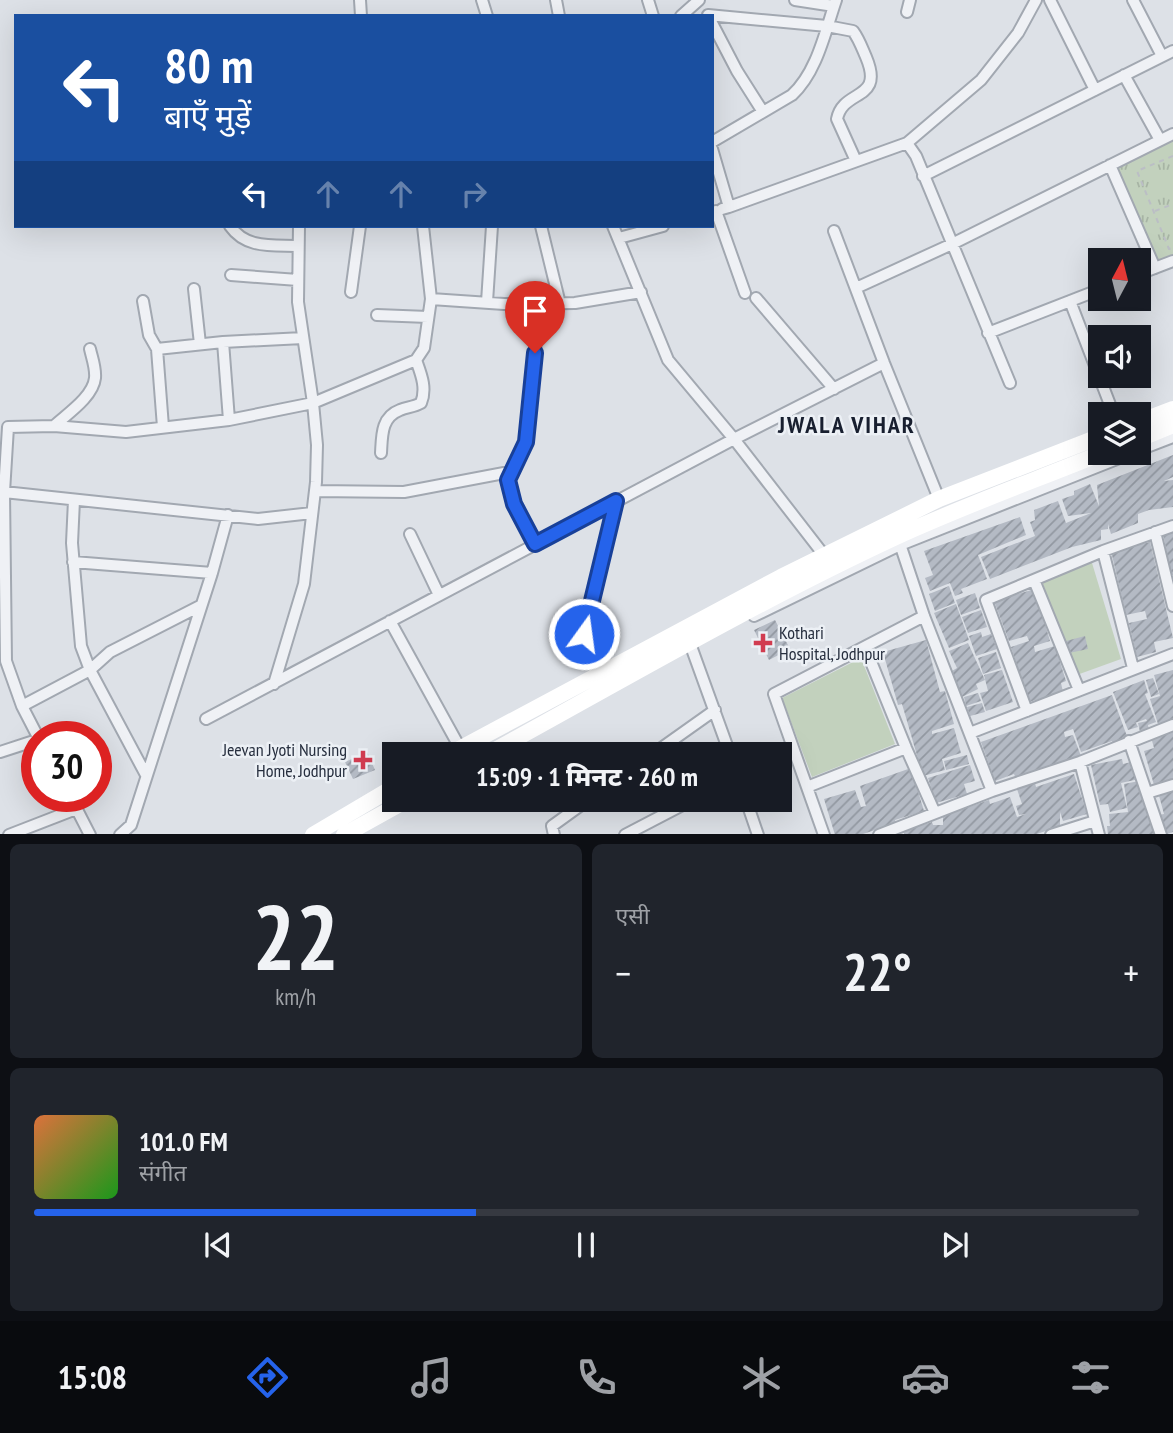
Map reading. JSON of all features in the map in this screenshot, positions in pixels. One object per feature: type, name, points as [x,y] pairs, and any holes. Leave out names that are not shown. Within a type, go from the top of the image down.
[{"type":"main road","points":[[1151,417],[1173,409]]},
{"type":"main road","points":[[1151,434],[1173,425]]},
{"type":"main road","points":[[509,742],[939,499],[1088,441]]},
{"type":"main road","points":[[829,562],[898,541],[1088,459]]},
{"type":"main road","points":[[472,742],[605,671],[689,639]]},
{"type":"main road","points":[[315,834],[382,794]]},
{"type":"main road","points":[[346,834],[385,812]]},
{"type":"street","points":[[683,14],[700,0]]},
{"type":"street","points":[[714,141],[792,95],[803,85],[835,3],[795,0]]},
{"type":"street","points":[[744,293],[714,211],[856,161],[912,149],[981,80],[1018,33],[1036,0]]},
{"type":"street","points":[[1050,0],[1095,90]]},
{"type":"street","points":[[1133,0],[1162,56]]},
{"type":"street","points":[[714,15],[827,26],[855,33],[872,76],[869,86],[839,110],[837,115],[838,125],[856,161]]},
{"type":"street","points":[[714,27],[763,112]]},
{"type":"street","points":[[923,176],[1173,51]]},
{"type":"street","points":[[1124,75],[1160,140]]},
{"type":"street","points":[[856,288],[952,244],[1173,134]]},
{"type":"street","points":[[912,149],[1010,383]]},
{"type":"street","points":[[714,156],[729,207]]},
{"type":"street","points":[[1110,165],[1155,268]]},
{"type":"street","points":[[231,228],[237,237],[253,244],[299,246]]},
{"type":"street","points":[[274,684],[304,584],[315,491],[317,445],[298,302],[299,228]]},
{"type":"street","points":[[351,292],[360,228]]},
{"type":"street","points":[[29,721],[4,671],[4,427],[54,426],[126,432],[229,421],[313,403],[416,360],[424,348],[431,299],[423,228]]},
{"type":"street","points":[[487,302],[492,228]]},
{"type":"street","points":[[541,228],[560,304]]},
{"type":"street","points":[[614,228],[671,364],[734,439],[829,562]]},
{"type":"street","points":[[619,238],[656,228]]},
{"type":"street","points":[[834,231],[939,499]]},
{"type":"street","points":[[1152,269],[1173,261]]},
{"type":"street","points":[[231,275],[298,280]]},
{"type":"street","points":[[194,289],[201,344]]},
{"type":"street","points":[[431,299],[560,304],[641,292]]},
{"type":"street","points":[[988,333],[1088,294]]},
{"type":"street","points":[[756,298],[834,388]]},
{"type":"street","points":[[143,301],[149,335],[157,349],[163,427]]},
{"type":"street","points":[[1070,301],[1109,402]]},
{"type":"street","points":[[535,544],[509,492],[506,476],[526,442],[530,426],[539,304]]},
{"type":"street","points":[[377,314],[428,317]]},
{"type":"street","points":[[157,349],[303,338]]},
{"type":"street","points":[[223,342],[229,421]]},
{"type":"street","points":[[54,426],[90,391],[94,383],[90,349]]},
{"type":"street","points":[[381,453],[387,419],[399,410],[421,402],[424,396],[416,360]]},
{"type":"street","points":[[206,719],[734,439],[884,363]]},
{"type":"street","points":[[1151,445],[1173,437]]},
{"type":"street","points":[[726,742],[689,639],[898,541],[1100,465]]},
{"type":"street","points":[[315,491],[404,492],[506,476]]},
{"type":"street","points":[[4,492],[258,519],[312,513]]},
{"type":"street","points":[[74,500],[73,562],[80,646],[146,775]]},
{"type":"street","points":[[605,671],[584,634],[616,501]]},
{"type":"street","points":[[121,834],[131,825],[228,515]]},
{"type":"street","points":[[1027,711],[986,600],[1103,551],[1173,526]]},
{"type":"street","points":[[1154,532],[1173,606]]},
{"type":"street","points":[[410,534],[439,595]]},
{"type":"street","points":[[898,541],[992,791]]},
{"type":"street","points":[[1103,551],[1133,668]]},
{"type":"street","points":[[73,562],[212,573]]},
{"type":"street","points":[[1034,580],[1079,690]]},
{"type":"street","points":[[22,706],[90,670],[110,652],[200,606]]},
{"type":"street","points":[[824,834],[774,694],[924,616]]},
{"type":"street","points":[[390,621],[450,742]]},
{"type":"street","points":[[865,647],[935,813]]},
{"type":"street","points":[[970,733],[1173,654]]},
{"type":"street","points":[[670,742],[715,710]]},
{"type":"street","points":[[882,834],[1173,725]]},
{"type":"street","points":[[1129,741],[1161,834]]},
{"type":"street","points":[[0,752],[21,744]]},
{"type":"street","points":[[807,788],[906,748]]},
{"type":"street","points":[[1080,762],[1099,834]]},
{"type":"street","points":[[1147,793],[1173,785]]},
{"type":"street","points":[[12,834],[68,812]]},
{"type":"street","points":[[78,812],[89,834]]},
{"type":"street","points":[[554,834],[552,826],[571,812]]},
{"type":"street","points":[[627,834],[669,812]]},
{"type":"street","points":[[749,812],[755,833]]},
{"type":"street","points":[[1054,834],[1096,821]]},
{"type":"path","points":[[1173,156],[1137,171],[1169,249],[1173,247]]},
{"type":"path","points":[[1154,212],[1173,204]]},
{"type":"green space","points":[[1173,134],[1173,261],[1155,268],[1152,248],[1146,248],[1110,165]]},
{"type":"green space","points":[[1089,553],[1121,659],[1074,676],[1039,572]]},
{"type":"green space","points":[[861,658],[895,744],[812,777],[782,698]]},
{"type":"building","points":[[1173,455],[1173,477],[1164,481],[1173,480],[1173,507],[1138,514],[1138,523],[1111,534],[1108,524],[1108,529],[1101,530],[1101,540],[1072,547],[990,579],[981,557],[1035,536],[1030,522],[1038,519],[1035,520],[1034,510],[1058,501],[1066,523],[1091,513],[1068,516],[1062,499],[1074,495],[1074,491],[1090,484],[1099,506],[1097,485]]},
{"type":"building","points":[[1020,517],[1026,535],[978,555],[987,579],[961,589],[963,593],[955,596],[950,583],[930,591],[925,578],[933,575],[924,551]]},
{"type":"building","points":[[1173,532],[1173,575],[1171,575],[1163,534]]},
{"type":"building","points":[[1150,542],[1173,638],[1154,642],[1156,652],[1137,657],[1129,623],[1147,619],[1145,611],[1126,615],[1111,551]]},
{"type":"building","points":[[949,586],[955,603],[935,611],[929,594]]},
{"type":"building","points":[[1035,589],[1050,641],[1034,646],[1035,652],[1055,646],[1066,681],[1061,683],[1063,692],[1029,702],[1011,647],[1029,641],[1027,636],[1009,641],[994,601]]},
{"type":"building","points":[[975,593],[980,608],[961,615],[956,600]]},
{"type":"building","points":[[956,604],[969,640],[949,648],[934,613]]},
{"type":"building","points":[[981,610],[987,627],[968,633],[962,617]]},
{"type":"building","points":[[775,620],[790,649],[769,660],[754,630]]},
{"type":"building","points":[[981,632],[982,637],[991,634],[997,649],[976,656],[969,636]]},
{"type":"building","points":[[1085,636],[1088,649],[1069,653],[1066,641]]},
{"type":"building","points":[[926,640],[940,692],[945,691],[954,724],[932,731],[932,734],[954,728],[961,753],[942,759],[945,770],[923,776],[902,704],[898,705],[883,652]]},
{"type":"building","points":[[968,643],[985,680],[976,684],[978,689],[962,697],[952,671],[957,668],[949,651]]},
{"type":"building","points":[[996,652],[1001,668],[983,674],[978,658]]},
{"type":"building","points":[[1002,670],[1013,702],[986,711],[980,693],[988,691],[984,675]]},
{"type":"building","points":[[1173,670],[1173,720],[1158,724],[1150,699],[1160,696],[1154,675]]},
{"type":"building","points":[[1153,678],[1159,694],[1151,697],[1146,680]]},
{"type":"building","points":[[1144,680],[1148,693],[1145,694],[1156,722],[1148,725],[1149,730],[1140,732],[1138,723],[1147,721],[1146,719],[1132,724],[1136,723],[1138,727],[1128,730],[1113,692]]},
{"type":"building","points":[[978,693],[981,701],[966,706],[964,697]]},
{"type":"building","points":[[1112,695],[1128,739],[1113,744],[1112,741],[1081,752],[1073,729],[1064,732],[1065,737],[1073,735],[1081,756],[1016,779],[1014,774],[995,781],[981,742]]},
{"type":"building","points":[[982,703],[985,712],[970,716],[967,707]]},
{"type":"building","points":[[1173,731],[1173,780],[1154,785],[1144,751],[1154,748],[1151,737]]},
{"type":"building","points":[[367,752],[375,770],[353,779],[345,762]]},
{"type":"building","points":[[967,755],[969,764],[946,770],[944,761]]},
{"type":"building","points":[[1122,759],[1123,764],[1135,761],[1139,779],[1121,783],[1127,808],[1110,812],[1108,804],[1100,805],[1091,765]]},
{"type":"building","points":[[970,765],[975,781],[964,784],[967,794],[936,803],[928,778]]},
{"type":"building","points":[[911,768],[924,811],[863,834],[835,834],[824,799],[855,790],[861,807],[866,806],[860,786]]},
{"type":"building","points":[[1074,774],[1087,814],[1063,821],[1060,812],[1060,826],[1037,834],[904,834],[904,831],[932,822],[933,825],[943,825],[943,816],[989,800],[990,804],[1010,797],[1017,817],[1026,814],[1019,815],[1016,806],[1022,804],[1017,789],[1035,783],[1036,787]]},
{"type":"building","points":[[1139,781],[1154,834],[1108,834],[1109,814],[1128,812],[1124,784]]},
{"type":"building","points":[[1173,789],[1173,832],[1167,834],[1164,834],[1159,815],[1164,814],[1158,792]]},
{"type":"place","name":"Kothari Hospital, Jodhpur","points":[[763,643]]},
{"type":"place","name":"Jeevan Jyoti Nursing Home, Jodhpur","points":[[363,760]]},
{"type":"district","name":"JWALA VIHAR","points":[[847,425]]},
{"type":"route","points":[[535,353],[530,426],[521,455],[508,480],[514,504],[535,544],[616,501],[584,634]]}]
